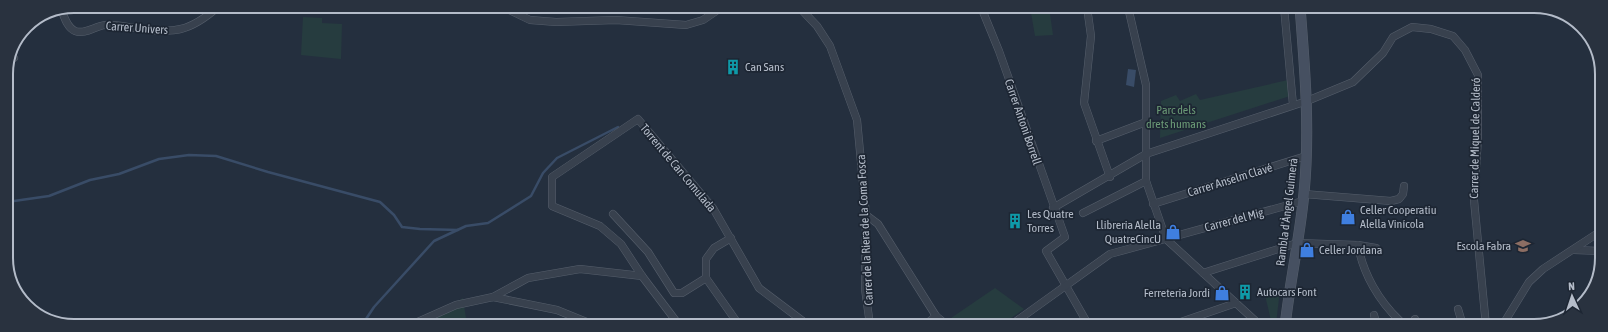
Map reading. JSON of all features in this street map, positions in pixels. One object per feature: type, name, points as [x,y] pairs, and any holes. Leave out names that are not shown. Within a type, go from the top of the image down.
[{"type":"main road","name":"Rambla d'Àngel Guimerà","points":[[1287,319],[1304,198],[1306,156],[1307,101],[1300,13]]},
{"type":"street","name":"Carrer Univers","points":[[63,14],[67,24],[75,31],[84,32],[97,26],[116,25],[167,31],[192,26],[211,13]]},
{"type":"street","points":[[516,13],[530,20],[556,22],[616,20],[686,25],[703,20],[713,13]]},
{"type":"street","name":"Carrer de la Riera de la Coma Fosca","points":[[805,13],[817,26],[830,46],[857,120],[866,215],[865,289],[869,319]]},
{"type":"street","name":"Carrer Antoni Borrell","points":[[983,13],[999,51],[1053,208],[1065,237],[1046,251],[1066,286]]},
{"type":"street","points":[[1088,13],[1091,36],[1084,103],[1096,141],[1110,177]]},
{"type":"street","points":[[1129,13],[1146,84],[1146,180],[1166,239],[1253,319]]},
{"type":"street","points":[[1285,13],[1293,105]]},
{"type":"street","name":"Carrer de Miquel de Calderó","points":[[1053,208],[1110,177],[1146,154],[1307,101],[1353,82],[1383,53],[1393,37],[1412,27],[1431,29],[1453,36],[1465,50],[1478,75],[1478,138],[1474,200],[1485,319]]},
{"type":"street","name":"Torrent de Can Comulada","points":[[642,276],[620,244],[600,226],[552,206],[552,176],[638,119],[713,208],[759,288],[800,319]]},
{"type":"street","points":[[1096,141],[1146,122]]},
{"type":"street","name":"Carrer Anselm Clavé","points":[[1153,204],[1306,156]]},
{"type":"street","points":[[1083,213],[1146,180]]},
{"type":"street","points":[[1304,198],[1391,201],[1399,199],[1403,194],[1404,186]]},
{"type":"street","name":"Carrer del Mig","points":[[1021,319],[1110,254],[1304,198]]},
{"type":"street","points":[[613,214],[648,252],[674,292],[682,293],[706,278]]},
{"type":"street","points":[[866,215],[878,224],[936,316],[940,319]]},
{"type":"street","points":[[1506,319],[1529,282],[1543,269],[1574,250],[1581,243],[1595,235]]},
{"type":"street","points":[[731,238],[714,248],[706,258],[706,278],[734,319]]},
{"type":"street","points":[[1203,273],[1297,243],[1358,245],[1376,248]]},
{"type":"street","points":[[1358,245],[1360,259],[1367,276],[1384,303],[1398,319]]},
{"type":"street","points":[[1574,250],[1595,251]]},
{"type":"street","points":[[424,319],[456,305],[493,297],[528,278],[580,269],[642,276],[674,319]]},
{"type":"street","points":[[1066,286],[1086,319]]},
{"type":"street","points":[[493,297],[557,310],[579,319]]},
{"type":"street","points":[[1189,319],[1236,303]]},
{"type":"street","points":[[1458,309],[1460,319]]},
{"type":"street","points":[[1374,314],[1375,319]]},
{"type":"street","points":[[932,319],[936,316]]},
{"type":"green space","points":[[1031,13],[1050,13],[1053,35],[1035,36]]},
{"type":"green space","points":[[303,17],[322,18],[322,23],[342,24],[341,59],[301,55]]},
{"type":"green space","name":"Parc dels drets humans","points":[[1288,80],[1290,96],[1160,138],[1161,101],[1176,95],[1180,101],[1196,94],[1200,100]]},
{"type":"green space","points":[[995,288],[1024,309],[1010,319],[951,318]]},
{"type":"green space","points":[[1280,290],[1277,319],[1271,319],[1265,295]]},
{"type":"green space","points":[[463,298],[466,319],[430,319]]},
{"type":"water","points":[[1128,69],[1136,70],[1134,87],[1126,85]]},
{"type":"waterway","points":[[366,319],[374,307],[434,241],[466,226],[488,223],[531,196],[543,173],[557,158],[618,127]]},
{"type":"waterway","points":[[13,201],[49,196],[90,180],[119,174],[159,159],[189,155],[216,156],[268,172],[380,202],[394,215],[402,227],[458,230]]},
{"type":"place","name":"Can Sans","points":[[733,67]]},
{"type":"place","name":"Celler Cooperatiu Alella Vinícola","points":[[1348,217]]},
{"type":"place","name":"Les Quatre Torres","points":[[1015,221]]},
{"type":"place","name":"Llibreria Alella QuatreCincU","points":[[1173,232]]},
{"type":"place","name":"Escola Fabra","points":[[1523,246]]},
{"type":"place","name":"Celler Jordana","points":[[1307,250]]},
{"type":"place","name":"Autocars Font","points":[[1245,292]]},
{"type":"place","name":"Ferreteria Jordi","points":[[1222,293]]}]
